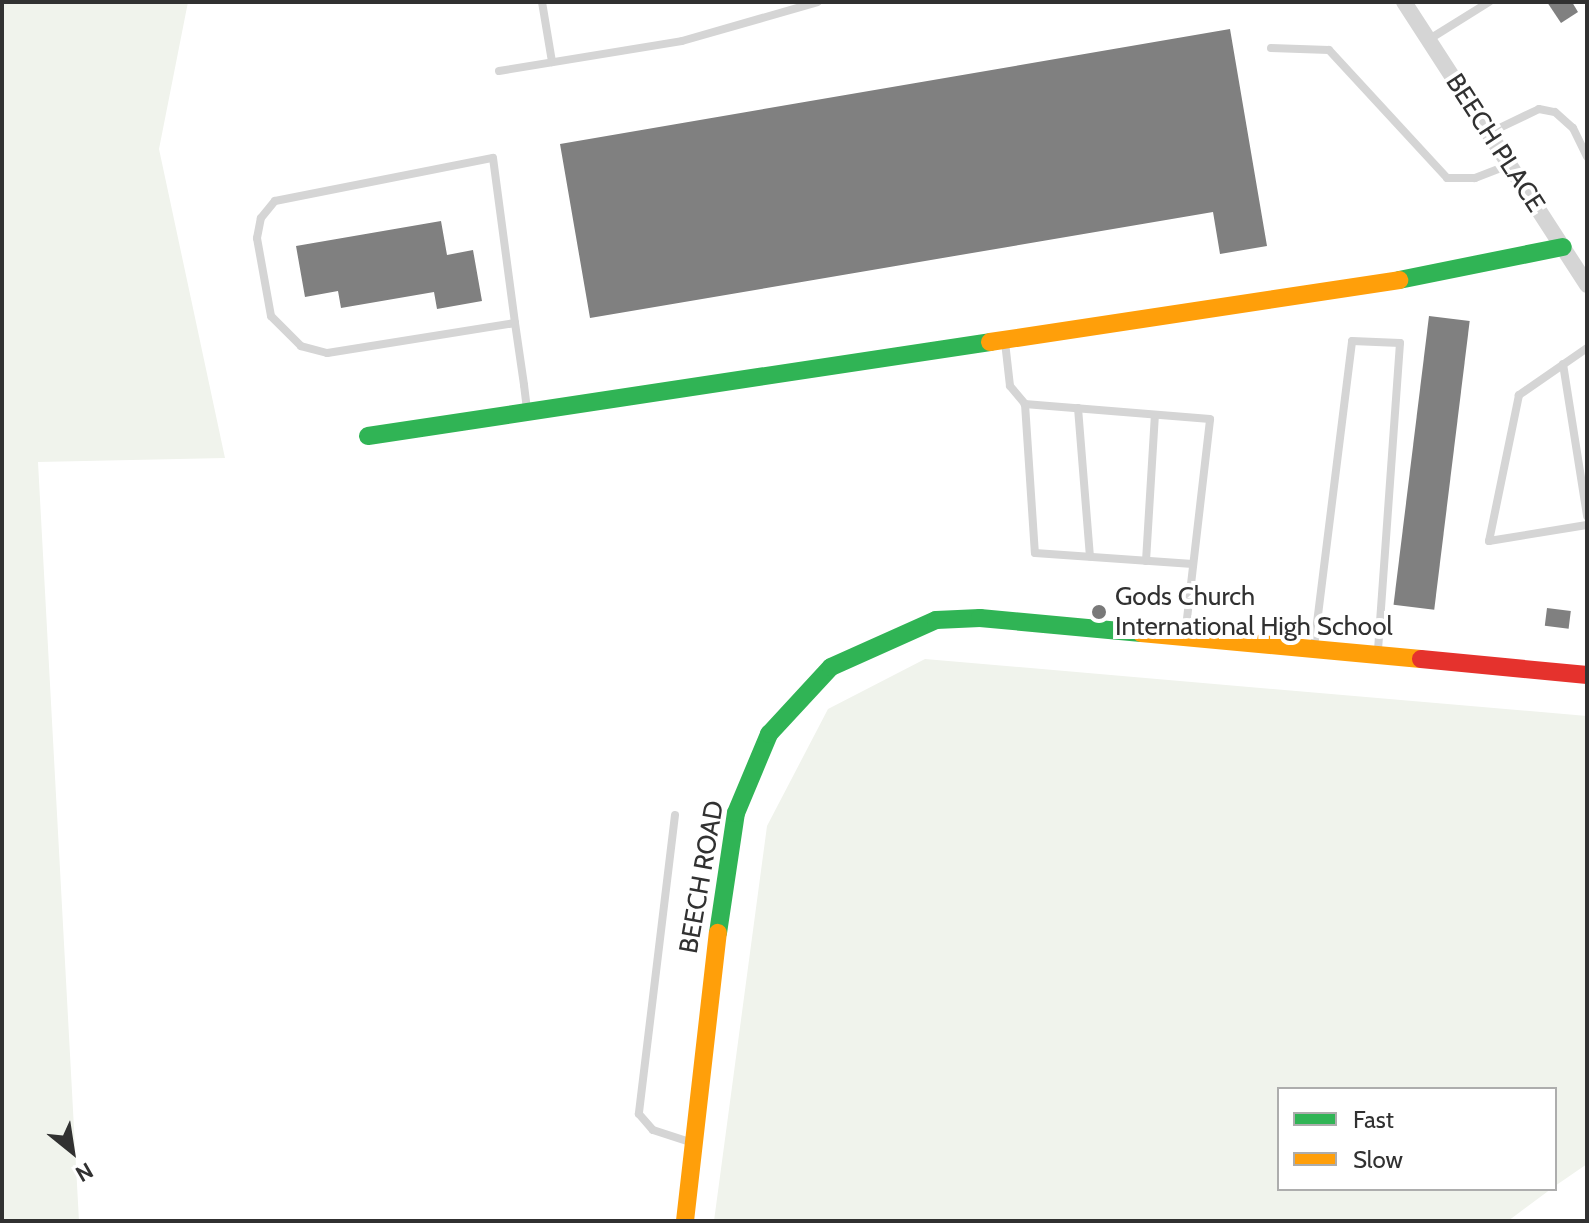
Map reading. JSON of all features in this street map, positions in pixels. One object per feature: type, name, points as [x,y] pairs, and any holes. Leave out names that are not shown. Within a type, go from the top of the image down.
[{"type":"street","name":"BEECH PLACE","points":[[1409,4],[1428,40],[1587,285]]},
{"type":"street","points":[[368,436],[528,415],[1005,339],[1475,269],[1563,247]]},
{"type":"street","name":"BEECH ROAD","points":[[685,1221],[736,813],[769,734],[798,697],[868,646],[936,620],[1024,620],[1587,675]]},
{"type":"lane","points":[[542,2],[552,62]]},
{"type":"lane","points":[[499,71],[682,41],[818,2]]},
{"type":"lane","points":[[1428,40],[1489,2]]},
{"type":"lane","points":[[1271,48],[1329,50],[1447,178],[1475,178],[1510,164]]},
{"type":"lane","points":[[1489,133],[1539,109],[1555,112],[1573,128],[1587,157]]},
{"type":"lane","points":[[515,323],[327,353],[301,346],[271,316],[257,238],[261,218],[275,201],[493,158],[528,415]]},
{"type":"lane","points":[[1005,339],[1010,386],[1025,404],[1035,553],[1193,564]]},
{"type":"lane","points":[[1314,647],[1352,341],[1400,343],[1378,653]]},
{"type":"lane","points":[[1587,348],[1519,395],[1489,541],[1587,525]]},
{"type":"lane","points":[[1563,364],[1587,516]]},
{"type":"lane","points":[[1025,404],[1210,419],[1185,636]]},
{"type":"lane","points":[[1078,408],[1090,557]]},
{"type":"lane","points":[[1146,561],[1155,415]]},
{"type":"lane","points":[[675,815],[639,1114],[653,1130],[694,1143]]},
{"type":"shaded area","points":[[2,2],[188,2],[159,149],[225,458],[38,462],[79,1221],[2,1221]]},
{"type":"shaded area","points":[[925,659],[1587,716],[1587,1164],[1557,1185],[1557,1087],[1277,1087],[1277,1191],[1548,1191],[1508,1221],[714,1221],[767,826],[828,709]]},
{"type":"building","points":[[1547,2],[1572,2],[1578,12],[1561,23]]},
{"type":"building","points":[[1230,29],[1267,246],[1220,254],[1213,212],[590,318],[560,144]]},
{"type":"building","points":[[441,221],[447,255],[473,250],[482,301],[437,309],[434,292],[341,308],[338,291],[305,297],[296,246]]},
{"type":"building","points":[[1429,316],[1470,321],[1434,610],[1394,605]]},
{"type":"building","points":[[1547,608],[1571,611],[1569,629],[1545,626]]},
{"type":"traffic: fast","points":[[1399,280],[1563,247]]},
{"type":"traffic: fast","points":[[368,436],[990,342]]},
{"type":"traffic: fast","points":[[718,933],[736,813],[769,734],[831,667],[936,620],[980,618],[1141,633]]},
{"type":"traffic: slow","points":[[990,342],[1399,280]]},
{"type":"traffic: slow","points":[[1141,633],[1421,659]]},
{"type":"traffic: slow","points":[[685,1221],[718,933]]},
{"type":"traffic: jam","points":[[1421,659],[1587,675]]},
{"type":"place","name":"Gods Church International High School","points":[[1099,612]]}]
